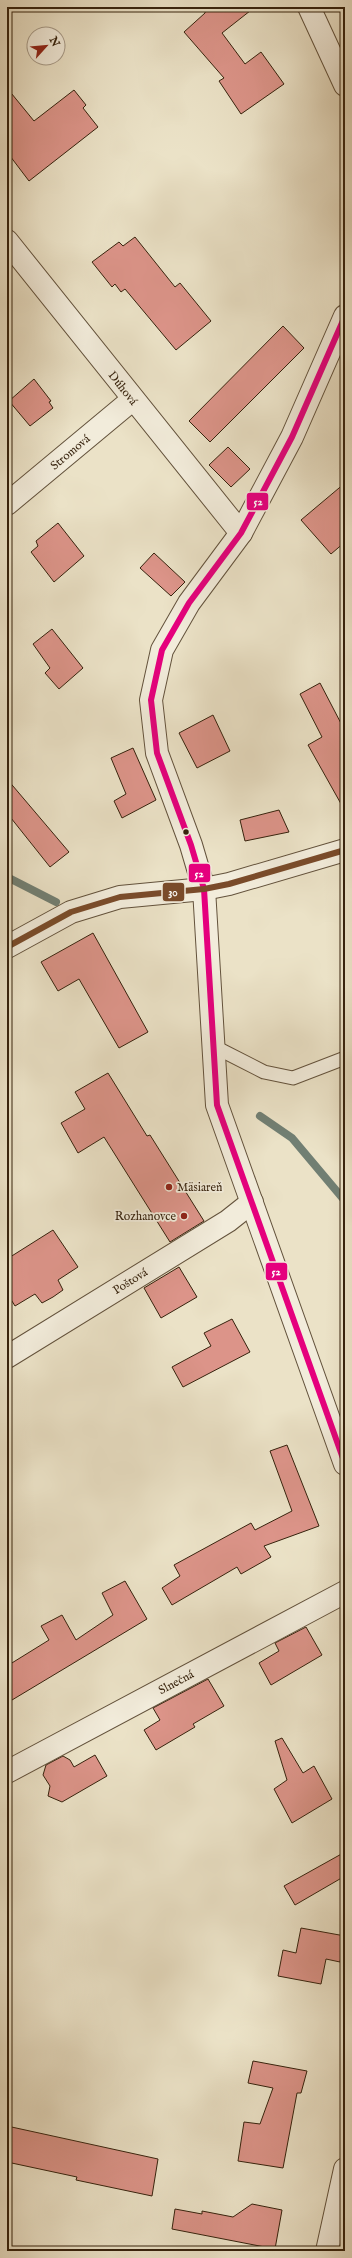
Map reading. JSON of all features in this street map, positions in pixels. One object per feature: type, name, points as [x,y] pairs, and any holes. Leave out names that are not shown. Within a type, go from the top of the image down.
[{"type":"street","points":[[309,7],[345,85]]},
{"type":"street","name":"Dúhová","points":[[7,241],[132,400],[241,533]]},
{"type":"street","points":[[345,316],[292,437],[241,533],[189,603],[162,650],[151,700],[157,753],[191,845],[204,889],[215,1047],[217,1105],[345,1464]]},
{"type":"street","name":"Stromová","points":[[7,504],[132,400]]},
{"type":"street","points":[[7,947],[71,912],[120,897],[204,889],[345,850]]},
{"type":"street","name":"Poštová","points":[[7,1358],[228,1221],[252,1202]]},
{"type":"street","name":"Slnečná","points":[[7,1772],[345,1592]]},
{"type":"street","points":[[327,2251],[345,2169]]},
{"type":"lane","points":[[215,1047],[264,1072],[293,1078],[345,1058]]},
{"type":"building","points":[[206,7],[255,7],[222,33],[245,64],[261,52],[284,84],[241,114],[219,81],[224,78],[184,32],[205,13]]},
{"type":"building","points":[[7,88],[34,121],[74,90],[86,105],[83,108],[98,127],[29,181],[7,152]]},
{"type":"building","points":[[135,237],[175,287],[180,283],[211,321],[176,350],[125,289],[121,292],[115,284],[112,287],[92,262],[119,242],[123,246]]},
{"type":"building","points":[[283,326],[304,348],[210,442],[189,421]]},
{"type":"building","points":[[34,379],[51,401],[49,402],[53,408],[30,426],[9,401]]},
{"type":"building","points":[[228,447],[250,469],[231,487],[209,465]]},
{"type":"building","points":[[345,483],[345,542],[331,554],[301,520]]},
{"type":"building","points":[[58,523],[84,556],[54,582],[31,552],[38,546],[36,541]]},
{"type":"building","points":[[154,553],[185,582],[171,596],[140,568]]},
{"type":"building","points":[[52,629],[83,668],[59,689],[45,673],[50,668],[33,644]]},
{"type":"building","points":[[320,683],[345,731],[345,811],[308,745],[322,737],[300,694]]},
{"type":"building","points":[[213,715],[230,751],[197,768],[179,733]]},
{"type":"building","points":[[133,748],[156,800],[122,818],[114,801],[126,794],[111,758]]},
{"type":"building","points":[[7,779],[69,852],[50,867],[7,813]]},
{"type":"building","points":[[279,810],[289,832],[245,841],[240,820]]},
{"type":"building","points":[[93,933],[148,1032],[119,1048],[79,979],[58,991],[41,962]]},
{"type":"building","points":[[108,1073],[147,1136],[150,1135],[204,1221],[170,1242],[104,1137],[78,1153],[61,1123],[85,1109],[75,1092]]},
{"type":"building","points":[[53,1230],[78,1267],[58,1280],[63,1290],[53,1297],[42,1303],[35,1294],[15,1306],[7,1293],[7,1259]]},
{"type":"building","points":[[179,1267],[197,1297],[161,1318],[144,1288]]},
{"type":"building","points":[[232,1319],[250,1352],[183,1387],[172,1367],[211,1346],[204,1333]]},
{"type":"building","points":[[287,1445],[319,1526],[264,1546],[271,1557],[241,1574],[237,1567],[172,1605],[162,1588],[180,1576],[174,1565],[251,1523],[255,1530],[292,1511],[270,1451]]},
{"type":"building","points":[[125,1581],[147,1619],[7,1703],[7,1666],[49,1640],[41,1626],[62,1615],[76,1640],[113,1615],[102,1593]]},
{"type":"building","points":[[306,1627],[322,1655],[271,1685],[259,1663],[279,1651],[275,1643]]},
{"type":"building","points":[[208,1679],[224,1706],[193,1724],[195,1727],[156,1750],[144,1730],[160,1720],[153,1708]]},
{"type":"building","points":[[282,1738],[303,1773],[314,1766],[332,1799],[292,1823],[274,1789],[287,1780],[275,1741]]},
{"type":"building","points":[[95,1755],[107,1776],[62,1802],[48,1796],[50,1786],[43,1775],[46,1765],[63,1756],[70,1760],[74,1767]]},
{"type":"building","points":[[345,1852],[345,1876],[295,1905],[284,1886]]},
{"type":"building","points":[[301,1928],[345,1936],[340,1962],[326,1959],[321,1984],[278,1976],[283,1950],[296,1953]]},
{"type":"building","points":[[253,2061],[307,2071],[301,2093],[297,2093],[283,2168],[238,2161],[244,2122],[260,2124],[273,2088],[248,2083]]},
{"type":"building","points":[[7,2126],[158,2159],[152,2196],[76,2180],[77,2177],[7,2162]]},
{"type":"building","points":[[252,2204],[282,2210],[275,2249],[172,2229],[175,2209],[202,2214],[202,2211],[233,2217]]},
{"type":"waterway","points":[[7,877],[56,902]]},
{"type":"waterway","points":[[260,1116],[292,1138],[345,1201]]},
{"type":"transit line","name":"52","points":[[345,316],[292,437],[241,533],[189,603],[162,650],[151,700],[157,753],[191,845],[204,889],[217,1105],[345,1464]]},
{"type":"transit line","name":"30","points":[[7,947],[71,912],[120,897],[204,889],[229,884],[345,850]]},
{"type":"place","name":"Mäsiareň","points":[[169,1187]]},
{"type":"place","name":"Rozhanovce","points":[[184,1216]]}]
